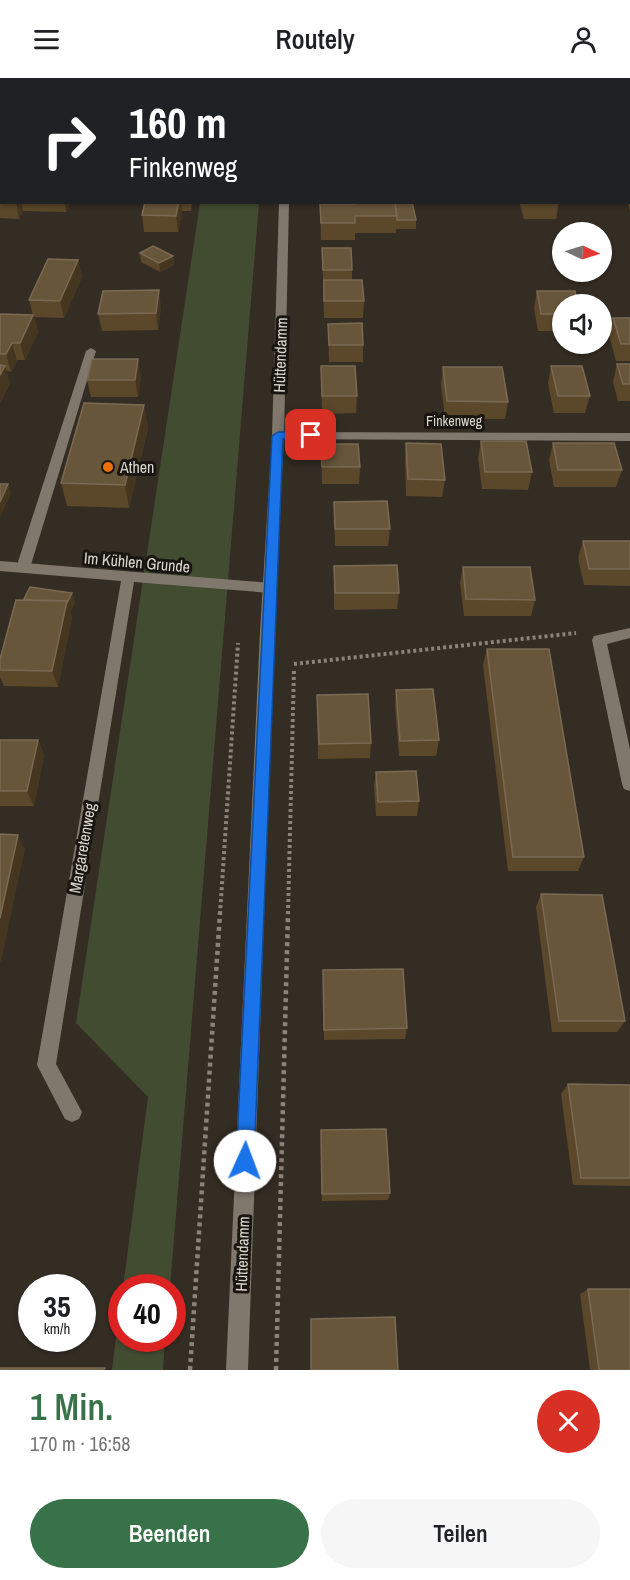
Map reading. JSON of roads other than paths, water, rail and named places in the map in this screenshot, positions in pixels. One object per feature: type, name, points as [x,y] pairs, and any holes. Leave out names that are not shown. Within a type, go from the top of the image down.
[{"type":"street","name":"Hüttendamm","points":[[237,1370],[278,436],[284,204]]},
{"type":"street","points":[[23,568],[91,351]]},
{"type":"street","name":"Finkenweg","points":[[278,436],[630,437]]},
{"type":"street","name":"Im Kühlen Grunde","points":[[0,566],[271,588]]},
{"type":"street","name":"Margaretenweg","points":[[72,1112],[46,1065],[128,578]]},
{"type":"street","points":[[630,633],[599,640],[630,784]]},
{"type":"place","name":"Athen","points":[[108,467]]}]
